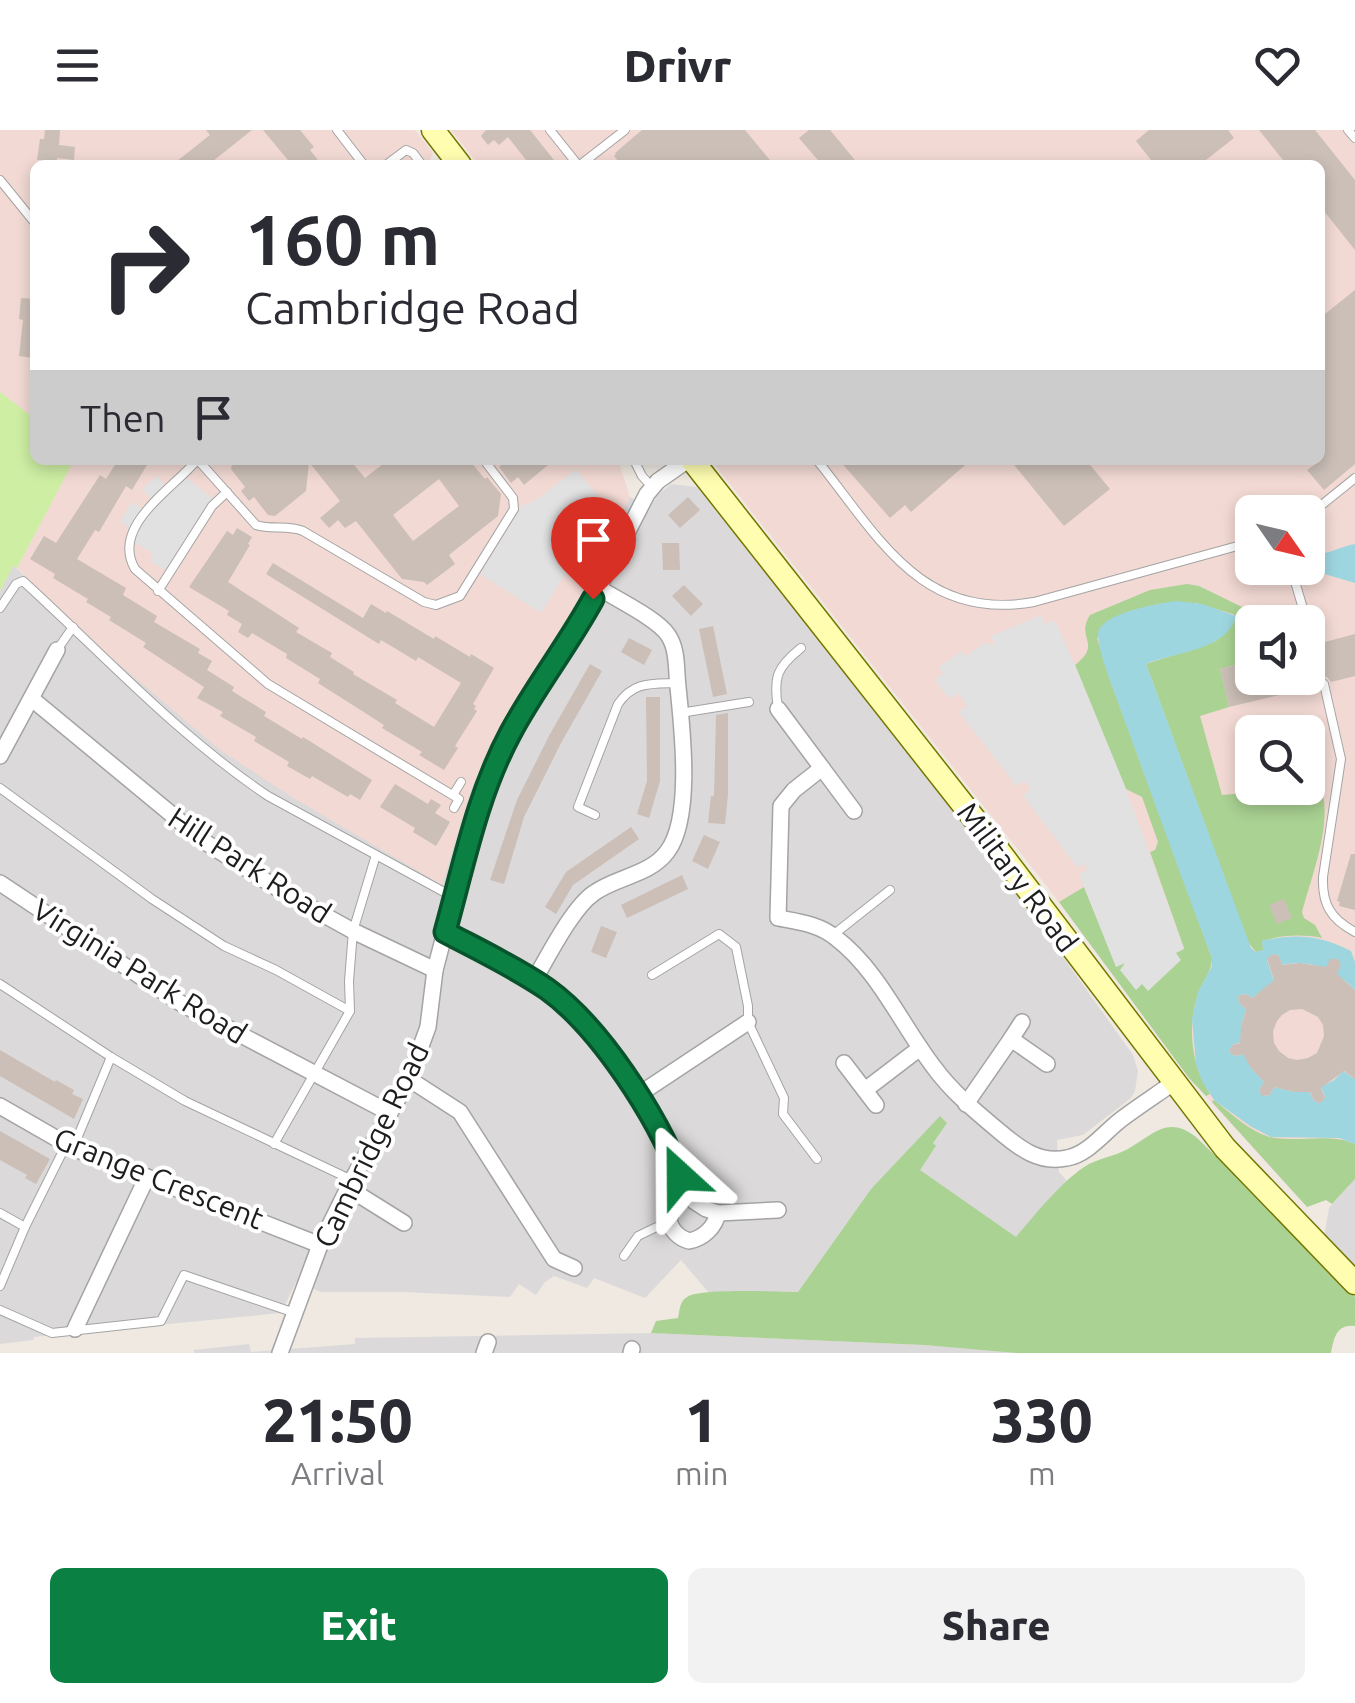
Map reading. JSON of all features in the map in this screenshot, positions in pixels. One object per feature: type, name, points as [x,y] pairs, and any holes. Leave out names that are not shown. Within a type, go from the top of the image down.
[{"type":"street","points":[[433,130],[456,160]]},
{"type":"street","name":"Cambridge Road","points":[[280,1353],[320,1245],[409,1079],[428,1026],[435,970],[477,810],[512,731],[599,588],[652,487],[683,465]]},
{"type":"street","name":"Military Road","points":[[694,465],[976,821],[1225,1148],[1355,1283]]},
{"type":"street","points":[[534,980],[588,898],[657,862],[672,844],[678,825],[683,775],[674,651],[667,633],[656,623],[599,588]]},
{"type":"street","points":[[0,756],[58,650]]},
{"type":"street","name":"Hill Park Road","points":[[32,699],[205,842],[288,895],[435,970]]},
{"type":"street","points":[[778,709],[854,812]]},
{"type":"street","points":[[822,768],[781,806],[770,918],[807,923],[833,935],[857,957],[943,1080],[966,1104],[1023,1150],[1039,1158],[1065,1159],[1080,1153],[1173,1083]]},
{"type":"street","name":"Virginia Park Road","points":[[0,884],[182,1004],[388,1112]]},
{"type":"street","points":[[445,932],[534,980],[582,1022],[638,1094],[664,1139],[685,1188],[700,1206],[718,1213],[778,1210]]},
{"type":"street","points":[[638,1094],[748,1022]]},
{"type":"street","points":[[966,1104],[1022,1022]]},
{"type":"street","points":[[1011,1039],[1047,1064]]},
{"type":"street","points":[[866,1090],[920,1048]]},
{"type":"street","points":[[844,1063],[876,1105]]},
{"type":"street","points":[[409,1079],[460,1112],[550,1266],[574,1268]]},
{"type":"street","name":"Grange Crescent","points":[[0,1106],[70,1146],[320,1245]]},
{"type":"street","points":[[75,1329],[147,1176]]},
{"type":"street","points":[[350,1184],[404,1223]]},
{"type":"street","points":[[685,1188],[674,1200],[668,1221],[674,1232],[690,1241],[700,1237],[712,1227],[718,1213]]},
{"type":"lane","points":[[336,130],[360,160]]},
{"type":"lane","points":[[550,130],[576,160]]},
{"type":"lane","points":[[586,160],[625,130]]},
{"type":"lane","points":[[1348,130],[1355,138]]},
{"type":"lane","points":[[392,160],[409,150],[418,160]]},
{"type":"lane","points":[[0,180],[30,217]]},
{"type":"lane","points":[[192,465],[136,526],[128,543],[132,566],[268,684],[456,801],[477,810]]},
{"type":"lane","points":[[202,465],[256,525],[303,530],[424,602],[436,605],[460,596],[514,509],[514,498],[488,465]]},
{"type":"lane","points":[[636,465],[652,487]]},
{"type":"lane","points":[[821,465],[904,566],[931,587],[973,604],[1034,602],[1235,547]]},
{"type":"lane","points":[[1325,502],[1355,478]]},
{"type":"lane","points":[[158,591],[212,506],[227,492]]},
{"type":"lane","points":[[0,608],[16,584],[23,581],[238,776],[454,898]]},
{"type":"lane","points":[[58,650],[72,627]]},
{"type":"lane","points":[[778,709],[780,668],[802,648]]},
{"type":"lane","points":[[595,815],[578,807],[618,704],[636,687],[678,683]]},
{"type":"lane","points":[[1325,688],[1341,759],[1323,895],[1333,918],[1355,932]]},
{"type":"lane","points":[[680,713],[748,702]]},
{"type":"lane","points":[[456,801],[462,782]]},
{"type":"lane","points":[[0,788],[152,899],[224,946],[350,1011]]},
{"type":"lane","points":[[274,1144],[350,1011],[353,931],[376,855]]},
{"type":"lane","points":[[833,935],[890,890]]},
{"type":"lane","points":[[652,974],[719,934],[736,947],[748,1022],[784,1098],[783,1114],[817,1159]]},
{"type":"lane","points":[[0,984],[184,1101],[350,1184]]},
{"type":"lane","points":[[0,1286],[25,1227],[70,1146],[111,1056]]},
{"type":"lane","points":[[0,1213],[25,1227]]},
{"type":"lane","points":[[624,1256],[638,1236],[668,1221]]},
{"type":"lane","points":[[0,1310],[52,1333],[161,1322],[184,1275],[295,1312]]},
{"type":"shaded area","points":[[0,130],[415,130],[433,153],[430,160],[30,160],[30,415],[0,392]]},
{"type":"shaded area","points":[[451,130],[1355,130],[1355,1179],[1332,1204],[1326,1200],[1307,1207],[1189,1078],[1049,889],[715,465],[1325,465],[1325,160],[475,160]]},
{"type":"shaded area","points":[[71,465],[620,465],[630,497],[591,580],[496,739],[471,790],[442,885],[220,750],[99,647],[17,568]]},
{"type":"shaded area","points":[[576,469],[607,507],[541,613],[480,574],[523,505],[535,501]]},
{"type":"shaded area","points":[[183,475],[216,501],[170,573],[150,561],[153,554],[130,539],[133,530],[120,522],[132,502],[146,511],[154,502],[142,489],[157,476],[168,489]]},
{"type":"shaded area","points":[[671,484],[697,487],[1013,887],[1133,1055],[1138,1071],[1131,1098],[1083,1135],[1057,1140],[1059,1172],[1068,1182],[1017,1238],[919,1170],[936,1147],[871,1189],[798,1292],[709,1293],[681,1260],[645,1298],[594,1278],[587,1288],[554,1276],[536,1295],[519,1284],[510,1297],[321,1292],[296,1282],[281,1313],[34,1337],[0,1344],[0,591],[13,565],[99,647],[441,885],[471,790],[496,739],[591,580],[630,497],[650,507]]},
{"type":"shaded area","points":[[1041,615],[1045,624],[1055,620],[1075,665],[1126,789],[1184,949],[1176,953],[1181,960],[1148,991],[1142,984],[1136,990],[1120,970],[1125,963],[1116,967],[1079,874],[1087,870],[1085,864],[1077,867],[1023,796],[1031,789],[1024,781],[1016,786],[959,712],[967,705],[958,693],[949,699],[935,680],[943,673],[939,667],[961,651],[965,656],[985,643],[995,645],[991,636]]},
{"type":"shaded area","points":[[1355,1179],[1355,1269],[1324,1237],[1329,1208]]},
{"type":"shaded area","points":[[651,1333],[1016,1353],[194,1353],[249,1344],[251,1352],[355,1344],[355,1338]]},
{"type":"green space","points":[[0,392],[30,415],[30,465],[71,465],[17,568],[13,566],[0,591]]},
{"type":"green space","points":[[1199,586],[1238,605],[1235,615],[1195,603],[1158,604],[1127,612],[1097,638],[1212,958],[1195,1007],[1192,1032],[1195,1058],[1210,1094],[1206,1096],[1059,902],[1084,887],[1116,966],[1124,963],[1148,990],[1175,953],[1184,948],[1150,852],[1158,842],[1142,797],[1126,789],[1075,665],[1087,651],[1085,630],[1090,615],[1150,590]]},
{"type":"green space","points":[[1235,617],[1235,665],[1220,669],[1229,707],[1200,716],[1222,795],[1235,794],[1235,805],[1324,805],[1319,852],[1302,912],[1322,938],[1270,939],[1262,941],[1264,950],[1256,952],[1248,942],[1146,664],[1216,641]]},
{"type":"green space","points":[[1214,1100],[1267,1136],[1335,1139],[1355,1144],[1355,1179],[1332,1204],[1326,1200],[1307,1207]]},
{"type":"green space","points":[[940,1116],[947,1123],[920,1170],[1016,1237],[1079,1170],[1168,1127],[1186,1130],[1309,1246],[1355,1297],[1355,1326],[1340,1329],[1331,1353],[1016,1353],[651,1333],[656,1321],[678,1318],[682,1301],[695,1294],[798,1292],[871,1189]]},
{"type":"water","points":[[1355,544],[1355,583],[1325,574],[1325,553]]},
{"type":"water","points":[[1176,601],[1202,604],[1235,616],[1231,628],[1211,643],[1146,664],[1251,948],[1256,952],[1263,950],[1262,941],[1274,938],[1307,937],[1351,951],[1355,962],[1355,990],[1322,967],[1303,963],[1282,965],[1279,956],[1272,954],[1267,960],[1274,981],[1252,998],[1246,994],[1238,996],[1246,1009],[1241,1042],[1232,1045],[1229,1052],[1235,1056],[1244,1054],[1264,1082],[1259,1090],[1263,1096],[1270,1095],[1274,1087],[1309,1091],[1314,1101],[1320,1103],[1325,1097],[1321,1087],[1343,1071],[1355,1079],[1355,1144],[1339,1138],[1271,1137],[1214,1100],[1202,1081],[1196,1064],[1192,1019],[1212,958],[1098,636],[1112,618]]},
{"type":"building","points":[[45,130],[60,130],[59,145],[75,147],[74,160],[37,160],[40,139],[44,139]]},
{"type":"building","points":[[206,130],[252,130],[214,160],[178,160],[210,135]]},
{"type":"building","points":[[263,130],[300,130],[314,147],[310,150],[318,160],[288,160]]},
{"type":"building","points":[[486,130],[530,130],[554,160],[526,160],[508,137],[499,145],[494,140],[488,145],[481,136]]},
{"type":"building","points":[[642,130],[745,130],[770,160],[617,160],[615,153]]},
{"type":"building","points":[[809,130],[830,130],[855,160],[818,160],[799,138]]},
{"type":"building","points":[[1149,130],[1228,130],[1234,138],[1206,160],[1151,160],[1136,141]]},
{"type":"building","points":[[1259,130],[1315,130],[1355,180],[1355,250],[1325,212],[1325,160],[1283,160]]},
{"type":"building","points":[[1355,290],[1355,464],[1324,490],[1307,470],[1325,465],[1325,314]]},
{"type":"building","points":[[21,298],[30,299],[30,357],[19,356],[23,320],[19,319]]},
{"type":"building","points":[[115,465],[147,465],[132,490],[126,486],[99,532],[95,530],[77,559],[126,588],[123,595],[157,616],[154,622],[200,649],[198,653],[212,661],[207,670],[266,712],[264,716],[372,780],[360,800],[287,766],[289,762],[254,741],[256,737],[220,716],[223,712],[197,698],[204,687],[143,647],[146,643],[109,620],[111,617],[86,602],[88,599],[30,559],[44,536],[56,543],[100,475],[106,479]]},
{"type":"building","points":[[232,465],[309,465],[306,491],[275,516],[268,515],[254,497],[249,501],[241,491],[245,487]]},
{"type":"building","points":[[311,465],[354,465],[365,478],[382,465],[473,465],[501,494],[498,516],[449,555],[455,564],[427,585],[402,579],[356,521],[345,528],[338,520],[329,528],[320,518],[340,501]],"holes":[[[439,479],[459,506],[413,541],[393,515]]]},
{"type":"building","points":[[548,465],[524,485],[518,477],[511,483],[499,467]]},
{"type":"building","points":[[843,465],[965,465],[911,512],[905,505],[890,518]]},
{"type":"building","points":[[1014,465],[1090,465],[1110,489],[1064,526]]},
{"type":"building","points":[[688,497],[700,510],[680,528],[668,515]]},
{"type":"building","points":[[237,528],[252,537],[228,582],[299,628],[296,632],[332,653],[330,657],[353,674],[434,727],[461,683],[418,657],[416,661],[381,640],[379,644],[266,574],[273,563],[363,618],[371,604],[494,668],[473,704],[477,711],[444,770],[318,683],[320,679],[286,658],[287,654],[252,633],[248,638],[238,632],[242,624],[227,615],[229,611],[189,587],[227,531],[233,535]]},
{"type":"building","points":[[662,543],[679,543],[680,570],[663,570]]},
{"type":"building","points":[[684,585],[703,604],[691,616],[672,596]]},
{"type":"building","points":[[713,626],[727,694],[713,697],[699,629]]},
{"type":"building","points":[[1355,634],[1355,676],[1331,682],[1325,677],[1325,642]]},
{"type":"building","points":[[629,638],[652,650],[644,665],[621,652]]},
{"type":"building","points":[[590,664],[602,671],[524,817],[504,884],[490,880],[517,800]]},
{"type":"building","points":[[1235,665],[1235,695],[1279,695],[1229,707],[1220,669]]},
{"type":"building","points":[[646,697],[660,697],[660,781],[649,818],[637,814],[647,781]]},
{"type":"building","points":[[728,713],[725,824],[708,823],[714,796],[716,715]]},
{"type":"building","points":[[395,784],[428,804],[431,799],[441,805],[435,813],[450,822],[436,846],[380,807]]},
{"type":"building","points":[[631,827],[639,839],[573,885],[556,914],[545,907],[566,872]]},
{"type":"building","points":[[704,835],[720,842],[708,869],[692,861]]},
{"type":"building","points":[[1351,854],[1355,854],[1355,910],[1339,906],[1337,901]]},
{"type":"building","points":[[682,875],[688,889],[627,918],[621,905]]},
{"type":"building","points":[[1284,899],[1292,918],[1277,924],[1269,905]]},
{"type":"building","points":[[601,926],[617,932],[606,958],[591,952]]},
{"type":"building","points":[[1272,954],[1279,956],[1282,965],[1326,967],[1330,959],[1338,959],[1341,965],[1337,974],[1355,990],[1355,1079],[1344,1071],[1321,1088],[1325,1098],[1320,1103],[1314,1101],[1310,1092],[1274,1087],[1270,1095],[1262,1096],[1259,1090],[1264,1082],[1243,1054],[1235,1056],[1229,1052],[1232,1045],[1240,1043],[1246,1009],[1238,996],[1246,994],[1252,998],[1274,980],[1267,959]],"holes":[[[1302,1009],[1318,1017],[1324,1036],[1317,1053],[1297,1060],[1279,1051],[1273,1031],[1282,1015]]]},
{"type":"building","points":[[0,1050],[74,1090],[72,1094],[83,1099],[74,1119],[0,1076]]},
{"type":"building","points":[[0,1131],[50,1159],[36,1184],[0,1160]]},
{"type":"route","points":[[593,599],[512,731],[495,766],[475,816],[445,932],[544,987],[566,1005],[638,1094],[680,1176]]}]
